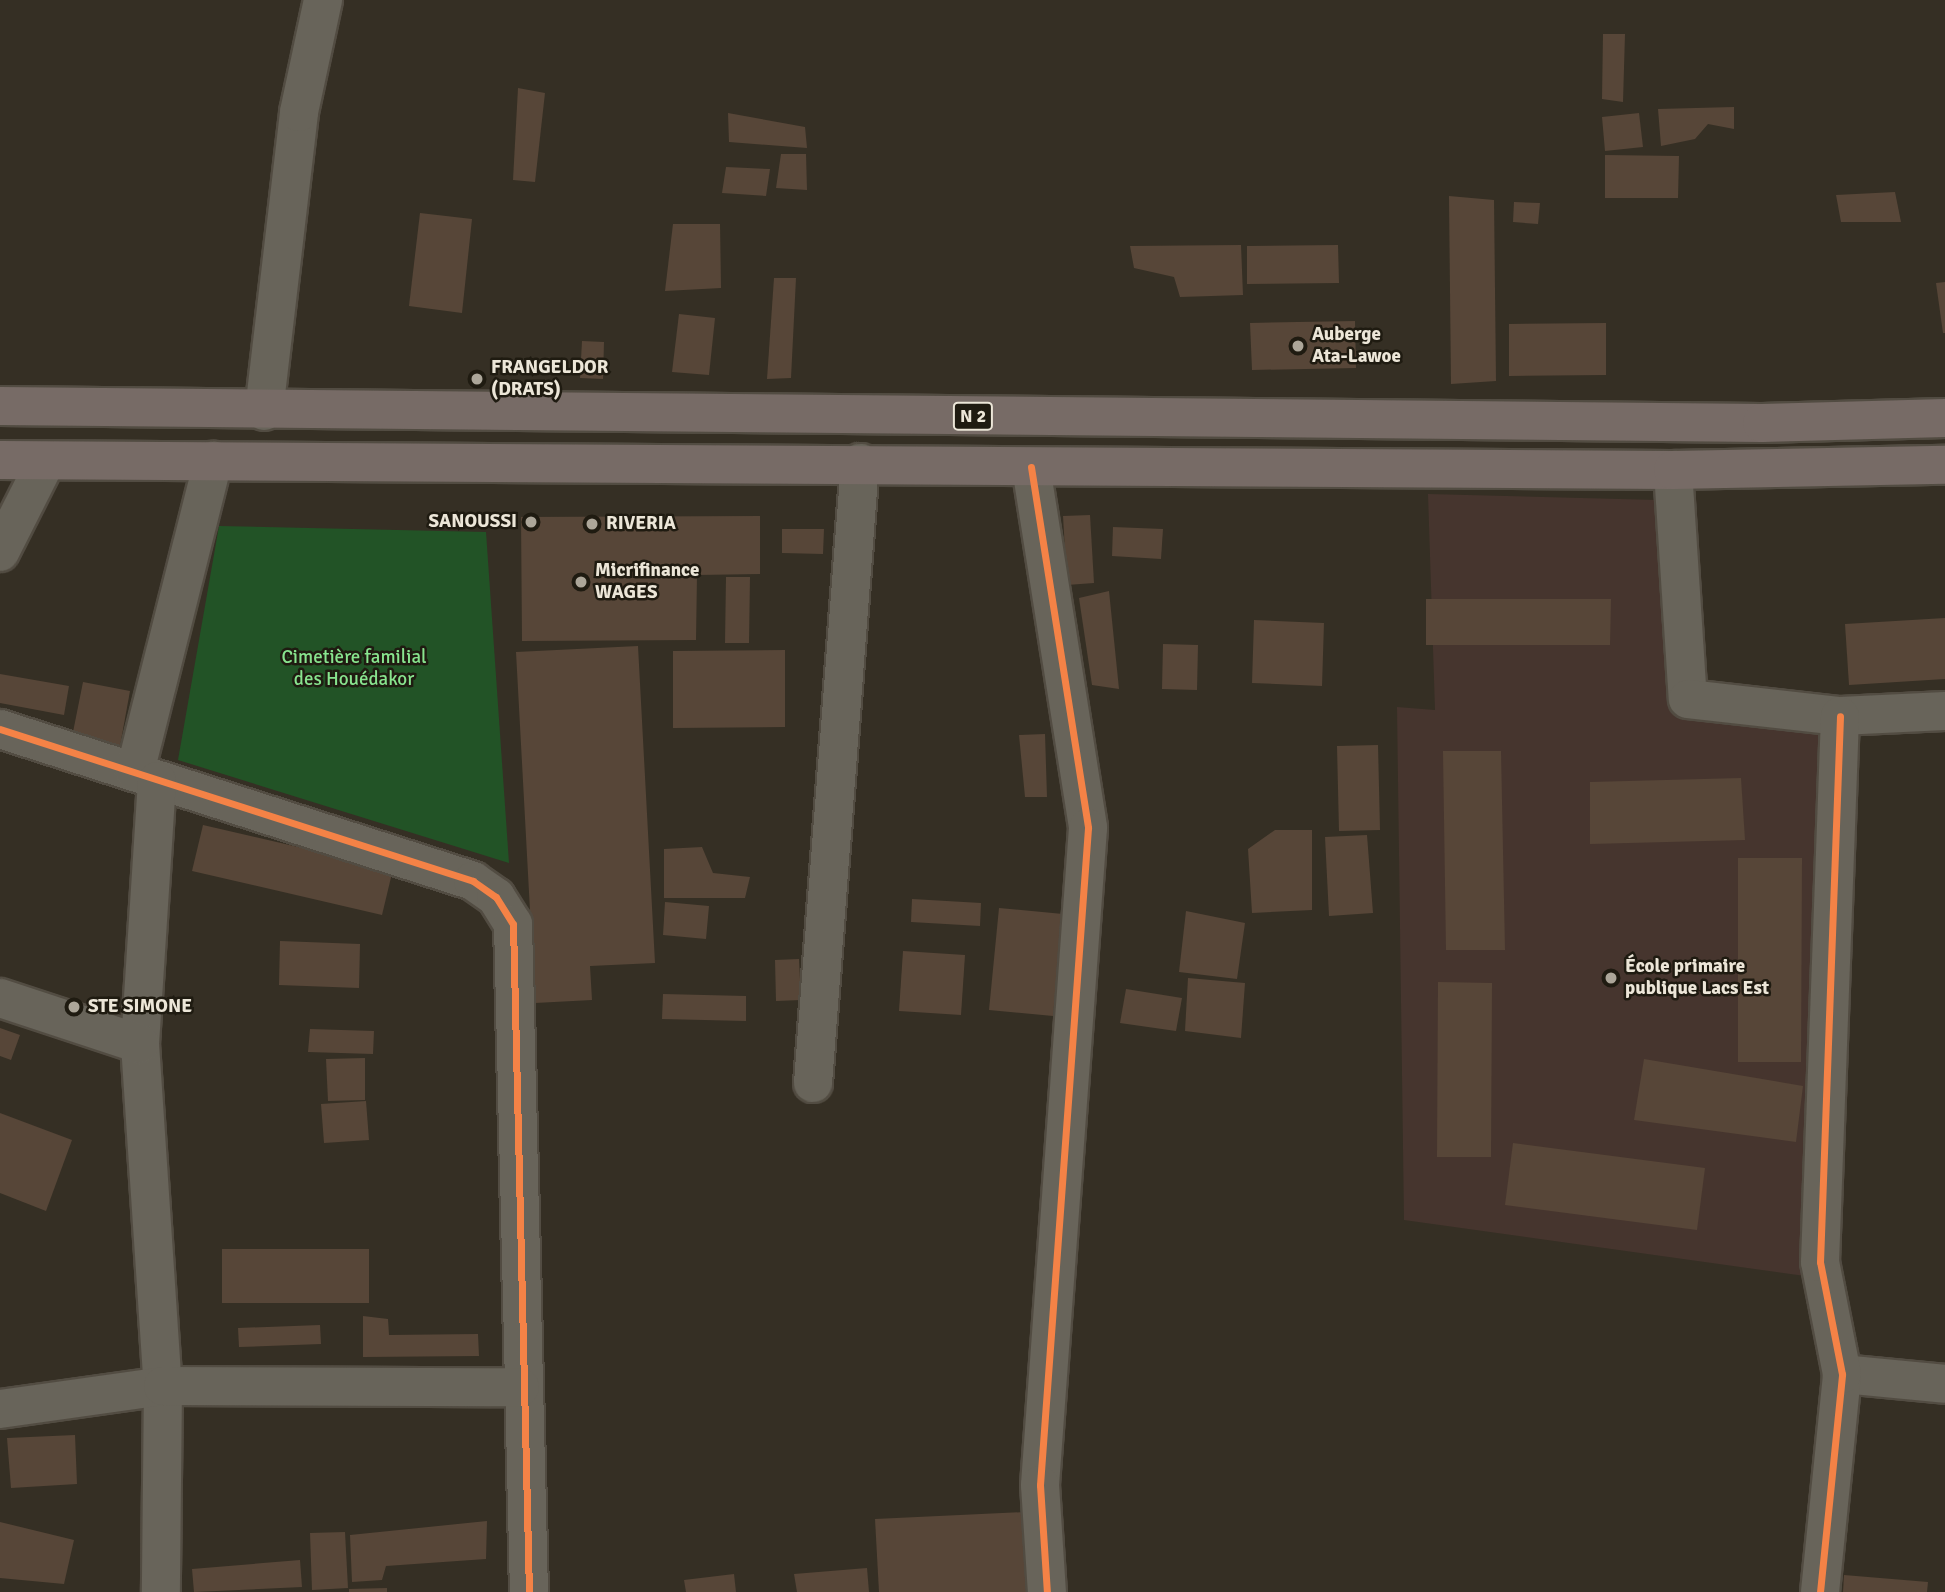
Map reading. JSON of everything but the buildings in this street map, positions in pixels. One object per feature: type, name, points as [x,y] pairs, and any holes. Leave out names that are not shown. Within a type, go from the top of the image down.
[{"type":"highway","name":"N 2","points":[[0,406],[264,411],[1748,423],[1945,418]]},
{"type":"highway","points":[[0,460],[860,463],[1031,467],[1672,470],[1945,465]]},
{"type":"street","points":[[264,411],[299,113],[323,0]]},
{"type":"street","points":[[0,552],[46,461]]},
{"type":"street","points":[[161,1592],[163,1386],[140,1044],[146,777],[213,461]]},
{"type":"street","points":[[813,1083],[860,463]]},
{"type":"street","points":[[1031,467],[1088,828],[1040,1485],[1046,1592]]},
{"type":"street","points":[[1672,470],[1688,699],[1840,716],[1945,711]]},
{"type":"street","points":[[1819,1592],[1842,1374],[1820,1262],[1840,716]]},
{"type":"street","points":[[0,729],[473,881],[496,897],[513,924],[520,1387],[529,1592]]},
{"type":"street","points":[[0,998],[140,1044]]},
{"type":"street","points":[[1842,1374],[1945,1384]]},
{"type":"street","points":[[0,1409],[163,1386],[520,1387]]},
{"type":"shaded area","name":"École primaire publique Lacs Est","points":[[1428,494],[1658,500],[1688,709],[1828,736],[1812,1277],[1404,1220],[1397,707],[1435,710]]},
{"type":"green space","name":"Cimetière familial des Houédakor","points":[[219,526],[486,532],[509,863],[178,760]]},
{"type":"cycle path","points":[[1031,467],[1088,828],[1040,1485],[1047,1592]]},
{"type":"cycle path","points":[[1820,1592],[1842,1374],[1820,1262],[1840,716]]},
{"type":"cycle path","points":[[0,729],[473,881],[496,897],[513,924],[529,1592]]},
{"type":"place","name":"Auberge Ata-Lawoe","points":[[1298,346]]},
{"type":"place","name":"FRANGELDOR (DRATS)","points":[[477,379]]},
{"type":"place","name":"SANOUSSI","points":[[531,522]]},
{"type":"place","name":"RIVERIA","points":[[592,524]]},
{"type":"place","name":"Micrifinance WAGES","points":[[581,582]]},
{"type":"place","name":"École primaire publique Lacs Est","points":[[1611,978]]},
{"type":"place","name":"STE SIMONE","points":[[74,1007]]}]
